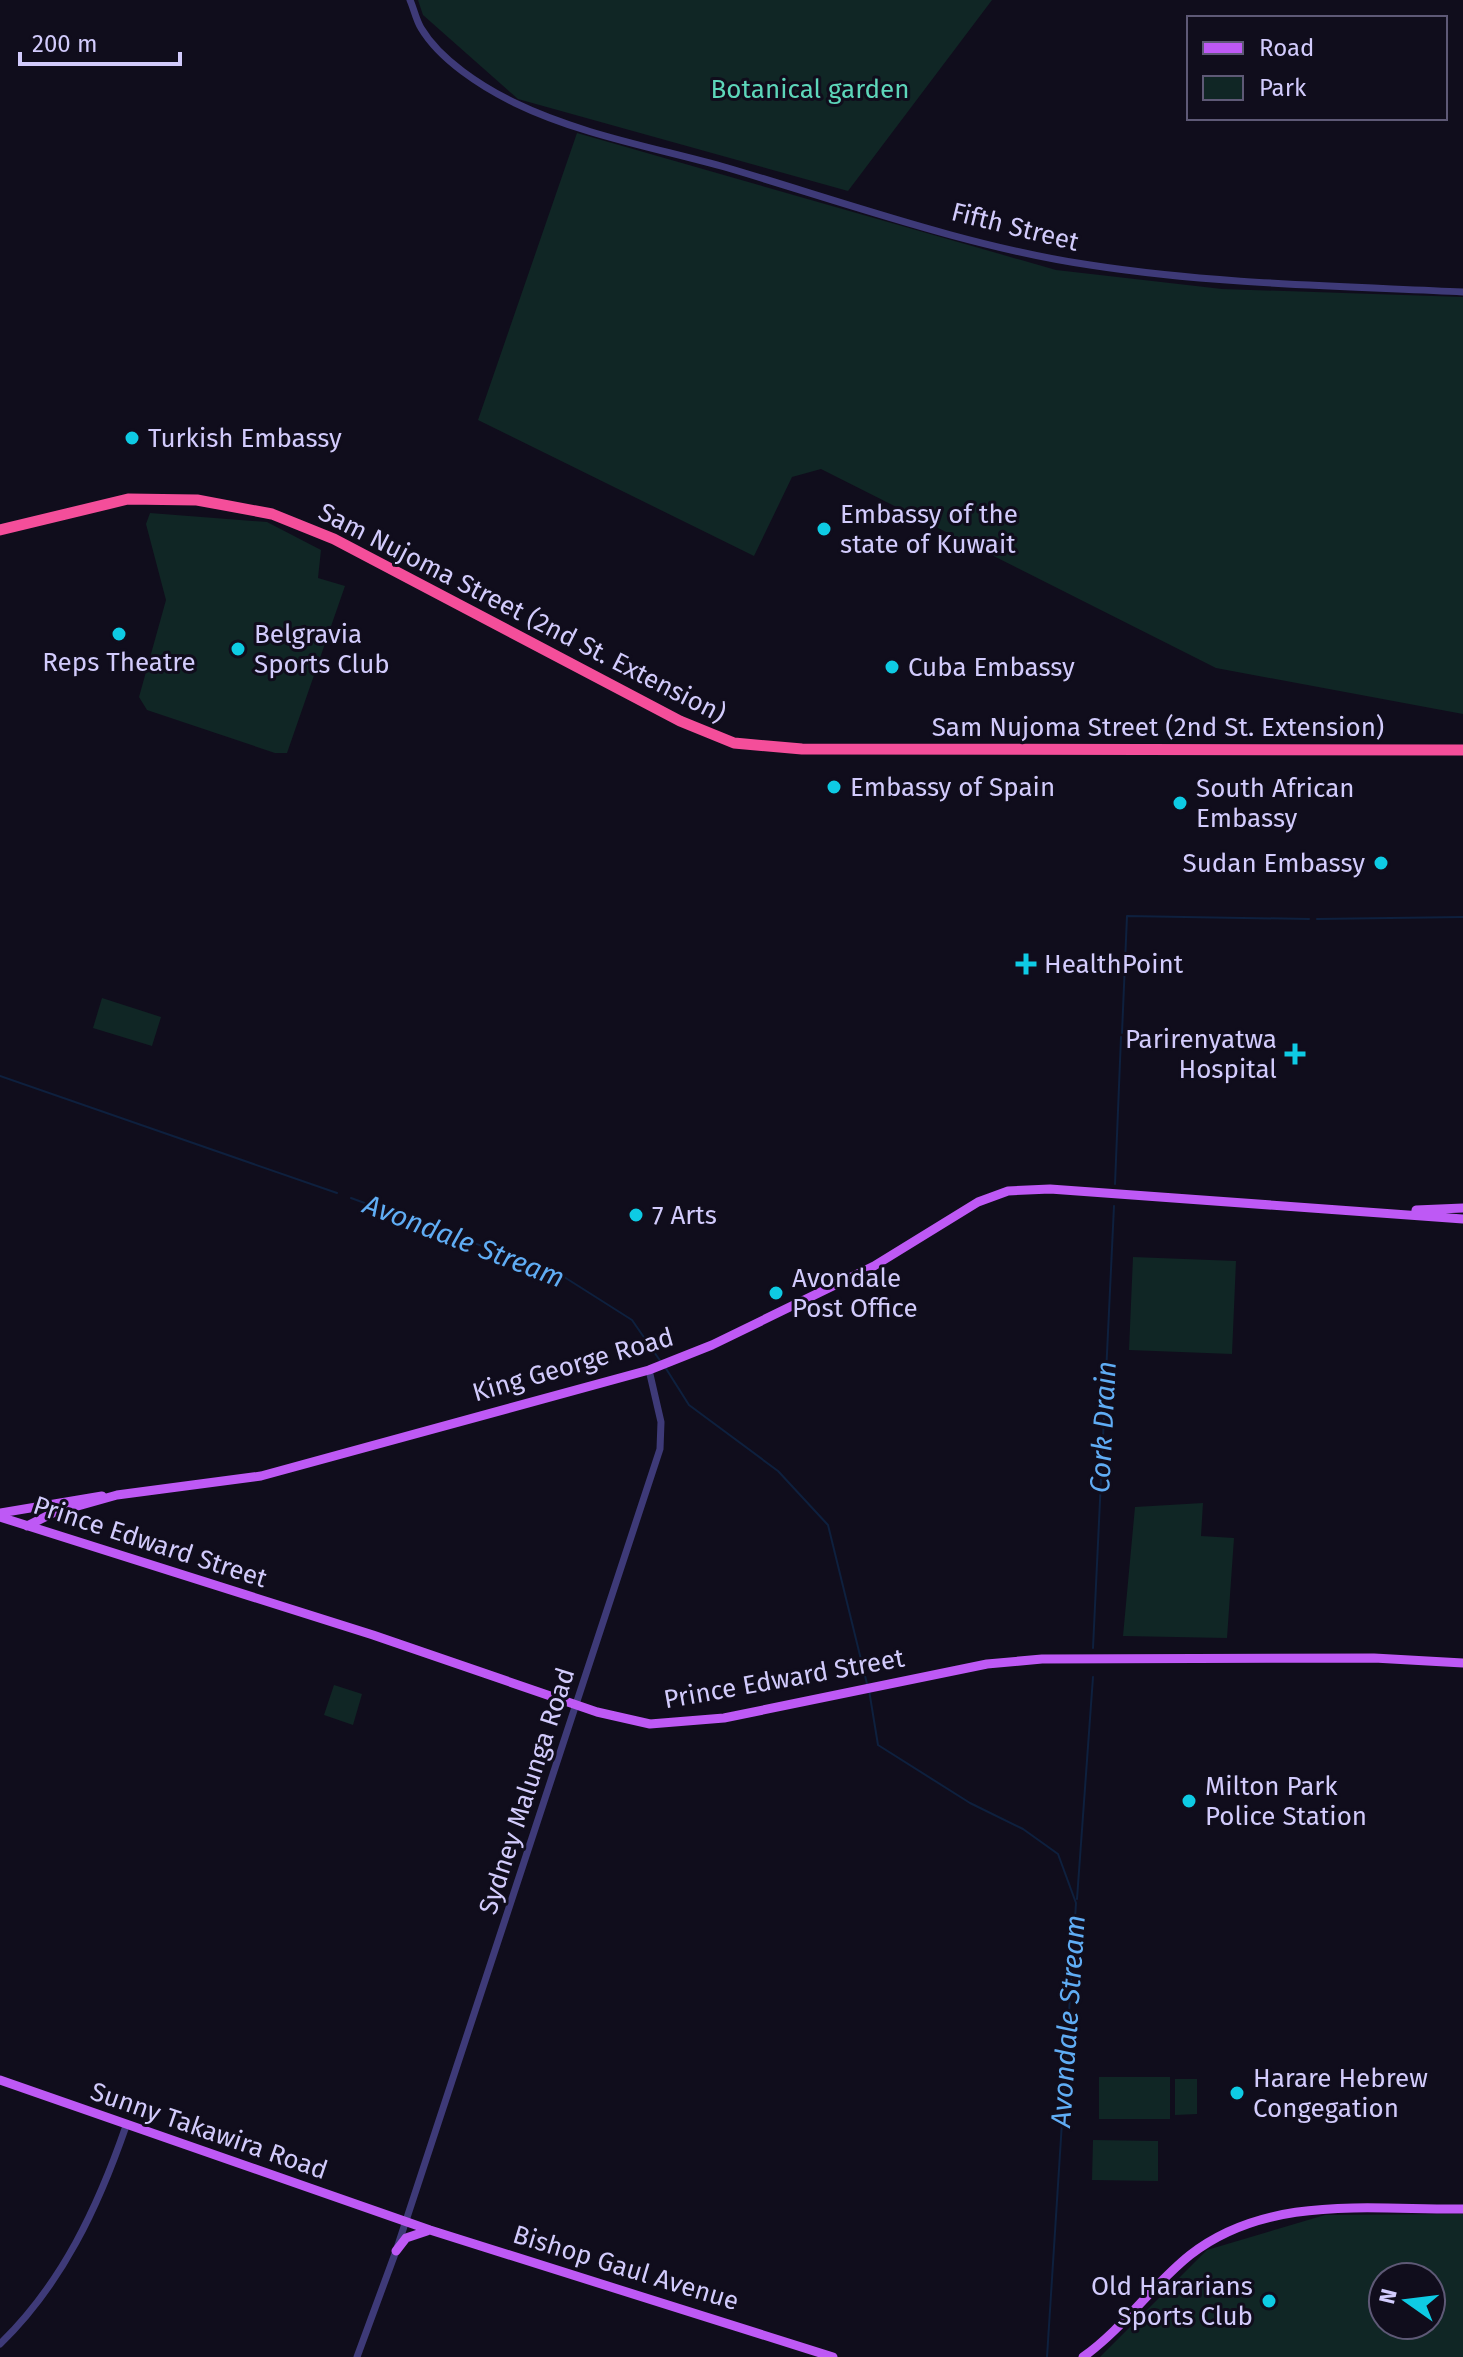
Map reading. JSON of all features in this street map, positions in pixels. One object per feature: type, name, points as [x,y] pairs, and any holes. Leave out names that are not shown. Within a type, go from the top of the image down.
[{"type":"highway","name":"Sam Nujoma Street (2nd St. Extension)","points":[[0,530],[128,499],[197,500],[272,514],[334,539],[680,721],[734,743],[802,749],[1463,750]]},
{"type":"main road","name":"King George Road","points":[[0,1515],[34,1505],[261,1476],[649,1370],[874,1266],[960,1211],[994,1195],[1033,1189],[1389,1211]]},
{"type":"main road","points":[[1389,1211],[1463,1208]]},
{"type":"main road","points":[[1389,1211],[1463,1219]]},
{"type":"main road","name":"King George Road","points":[[27,1526],[53,1513],[117,1495]]},
{"type":"main road","points":[[27,1526],[34,1505]]},
{"type":"main road","points":[[53,1513],[60,1537]]},
{"type":"main road","name":"Prince Edward Street","points":[[0,1515],[632,1721],[666,1724],[724,1718],[987,1664],[1042,1659],[1374,1658],[1463,1663]]},
{"type":"main road","name":"Sunny Takawira Road","points":[[0,2080],[404,2222]]},
{"type":"main road","points":[[1083,2357],[1104,2341],[1191,2255],[1239,2227],[1305,2209],[1463,2209]]},
{"type":"main road","name":"Bishop Gaul Avenue","points":[[404,2222],[833,2357]]},
{"type":"main road","points":[[396,2251],[413,2234],[430,2230]]},
{"type":"street","name":"Fifth Street","points":[[410,0],[420,28],[454,64],[514,103],[570,125],[1061,261],[1201,279],[1463,292]]},
{"type":"street","name":"Sydney Malunga Road","points":[[357,2357],[396,2251],[660,1449],[661,1422],[649,1370]]},
{"type":"street","points":[[0,2344],[42,2296],[79,2238],[100,2196],[126,2126]]},
{"type":"green space","name":"Botanical garden","points":[[418,0],[992,0],[848,191],[518,99],[423,15]]},
{"type":"green space","points":[[577,133],[1056,270],[1222,289],[1463,297],[1463,714],[1216,668],[821,469],[792,477],[754,556],[478,420]]},
{"type":"green space","name":"Belgravia Sports Club","points":[[150,513],[267,522],[321,550],[318,578],[345,586],[287,753],[275,753],[147,710],[139,697],[166,600],[146,524]]},
{"type":"green space","points":[[102,998],[161,1017],[152,1046],[93,1028]]},
{"type":"green space","points":[[1133,1257],[1236,1261],[1232,1354],[1129,1350]]},
{"type":"green space","points":[[1203,1503],[1201,1536],[1234,1538],[1227,1638],[1123,1636],[1135,1507]]},
{"type":"green space","points":[[334,1685],[362,1694],[353,1725],[324,1715]]},
{"type":"green space","points":[[1099,2077],[1170,2077],[1170,2119],[1099,2119]]},
{"type":"green space","points":[[1175,2079],[1197,2079],[1197,2114],[1175,2115]]},
{"type":"green space","points":[[1093,2140],[1158,2141],[1158,2181],[1092,2180]]},
{"type":"green space","name":"Old Hararians Sports Club","points":[[1463,2214],[1463,2357],[1100,2357],[1207,2250],[1325,2215]]},
{"type":"waterway","name":"Cork Drain","points":[[1122,1033],[1127,916],[1309,919]]},
{"type":"waterway","name":"Cork Drain","points":[[1317,919],[1463,917]]},
{"type":"waterway","name":"Cork Drain","points":[[1115,1184],[1121,1037]]},
{"type":"waterway","name":"Avondale Stream","points":[[0,1076],[337,1193]]},
{"type":"waterway","name":"Avondale Stream","points":[[351,1198],[561,1275],[632,1320],[661,1362]]},
{"type":"waterway","name":"Cork Drain","points":[[1093,1648],[1114,1206]]},
{"type":"waterway","name":"Avondale Stream","points":[[665,1367],[689,1405],[778,1471],[828,1525],[867,1684]]},
{"type":"waterway","name":"Cork Drain","points":[[1077,1899],[1093,1677]]},
{"type":"waterway","name":"Avondale Stream","points":[[869,1690],[878,1745],[970,1803],[1023,1829],[1058,1854],[1076,1903],[1047,2357]]},
{"type":"place","name":"Turkish Embassy","points":[[132,438]]},
{"type":"place","name":"Embassy of the state of Kuwait","points":[[824,529]]},
{"type":"place","name":"Reps Theatre","points":[[119,634]]},
{"type":"place","name":"Belgravia Sports Club","points":[[238,649]]},
{"type":"place","name":"Cuba Embassy","points":[[892,667]]},
{"type":"place","name":"Embassy of Spain","points":[[834,787]]},
{"type":"place","name":"South African Embassy","points":[[1180,803]]},
{"type":"place","name":"Sudan Embassy","points":[[1381,863]]},
{"type":"place","name":"HealthPoint","points":[[1026,964]]},
{"type":"place","name":"Parirenyatwa Hospital","points":[[1295,1054]]},
{"type":"place","name":"7 Arts","points":[[636,1215]]},
{"type":"place","name":"Avondale Post Office","points":[[776,1293]]},
{"type":"place","name":"Milton Park Police Station","points":[[1189,1801]]},
{"type":"place","name":"Harare Hebrew Congegation","points":[[1237,2093]]},
{"type":"place","name":"Old Hararians Sports Club","points":[[1269,2301]]}]
